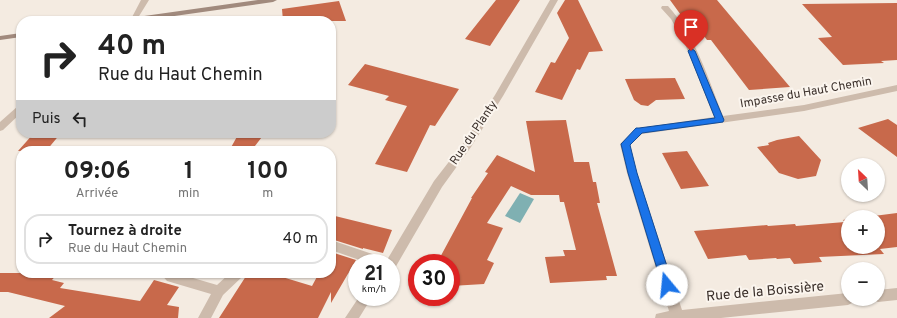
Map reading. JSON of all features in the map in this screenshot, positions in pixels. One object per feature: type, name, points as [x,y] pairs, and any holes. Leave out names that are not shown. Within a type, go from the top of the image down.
[{"type":"street","points":[[135,16],[145,0]]},
{"type":"street","points":[[160,16],[273,0]]},
{"type":"street","name":"Rue du Planty","points":[[397,254],[438,184],[468,144],[499,96],[554,0]]},
{"type":"street","points":[[665,8],[673,16],[697,62],[720,120]]},
{"type":"street","points":[[0,38],[16,36]]},
{"type":"street","name":"Impasse du Haut Chemin","points":[[676,315],[632,173],[625,144],[639,131],[804,108],[897,88]]},
{"type":"street","points":[[0,128],[16,113]]},
{"type":"street","points":[[336,247],[357,254]]},
{"type":"street","points":[[175,278],[219,291]]},
{"type":"street","points":[[204,318],[219,291],[233,278]]},
{"type":"street","points":[[885,295],[897,294]]},
{"type":"street","name":"Rue de la Boissière","points":[[661,318],[676,315],[841,300]]},
{"type":"street","points":[[351,318],[360,306]]},
{"type":"water","points":[[520,193],[534,199],[520,223],[505,216]]},
{"type":"building","points":[[496,0],[520,0],[490,46],[465,39]]},
{"type":"building","points":[[565,0],[578,0],[603,51],[589,52],[580,70],[577,69],[562,100],[535,92],[551,62],[555,63],[569,38],[557,13]]},
{"type":"building","points":[[670,0],[717,0],[790,87],[749,90],[711,40],[707,40],[701,32],[694,33]]},
{"type":"building","points":[[339,1],[346,21],[336,21],[336,16],[283,16],[282,9]]},
{"type":"building","points":[[897,3],[897,60],[881,61],[884,63],[843,65],[818,38],[832,37],[802,4]]},
{"type":"building","points":[[365,64],[459,89],[435,126],[430,125],[407,172],[375,164],[407,106],[385,100],[389,96],[348,85]]},
{"type":"building","points":[[675,78],[685,99],[656,100],[648,106],[641,105],[634,100],[625,79]]},
{"type":"building","points":[[888,119],[897,125],[897,157],[858,128]]},
{"type":"building","points":[[566,120],[574,162],[589,162],[593,182],[596,182],[600,203],[597,203],[617,276],[606,276],[607,280],[550,283],[545,257],[565,256],[563,250],[576,250],[564,202],[560,202],[559,195],[531,195],[511,186],[487,223],[503,228],[487,260],[494,263],[484,284],[460,285],[460,254],[442,254],[471,198],[488,173],[485,172],[497,155],[535,172],[526,121]]},
{"type":"building","points":[[799,136],[821,160],[816,176],[798,179],[779,173],[757,147],[769,145],[768,143],[777,140]]},
{"type":"building","points":[[30,138],[57,138],[50,146],[22,146]]},
{"type":"building","points":[[236,138],[261,138],[255,146],[232,146]]},
{"type":"building","points":[[687,151],[709,186],[681,189],[662,153]]},
{"type":"building","points":[[897,213],[897,247],[885,248],[885,215]]},
{"type":"building","points":[[336,216],[392,230],[383,253],[363,249],[336,241]]},
{"type":"building","points":[[841,222],[841,254],[884,254],[819,257],[822,262],[794,264],[790,258],[749,260],[746,255],[708,259],[694,231],[767,225],[795,224],[796,226]]},
{"type":"building","points":[[336,254],[348,257],[348,274],[331,303],[331,292],[318,318],[219,318],[245,278],[286,278],[312,286],[316,278],[336,278]]},
{"type":"building","points":[[0,273],[16,273],[16,278],[54,278],[52,280],[64,283],[60,288],[140,301],[154,280],[179,287],[167,305],[179,307],[178,318],[49,318],[65,306],[8,292],[0,292]]},
{"type":"route","points":[[667,285],[632,173],[625,144],[639,131],[720,120],[697,62],[691,51]]}]
